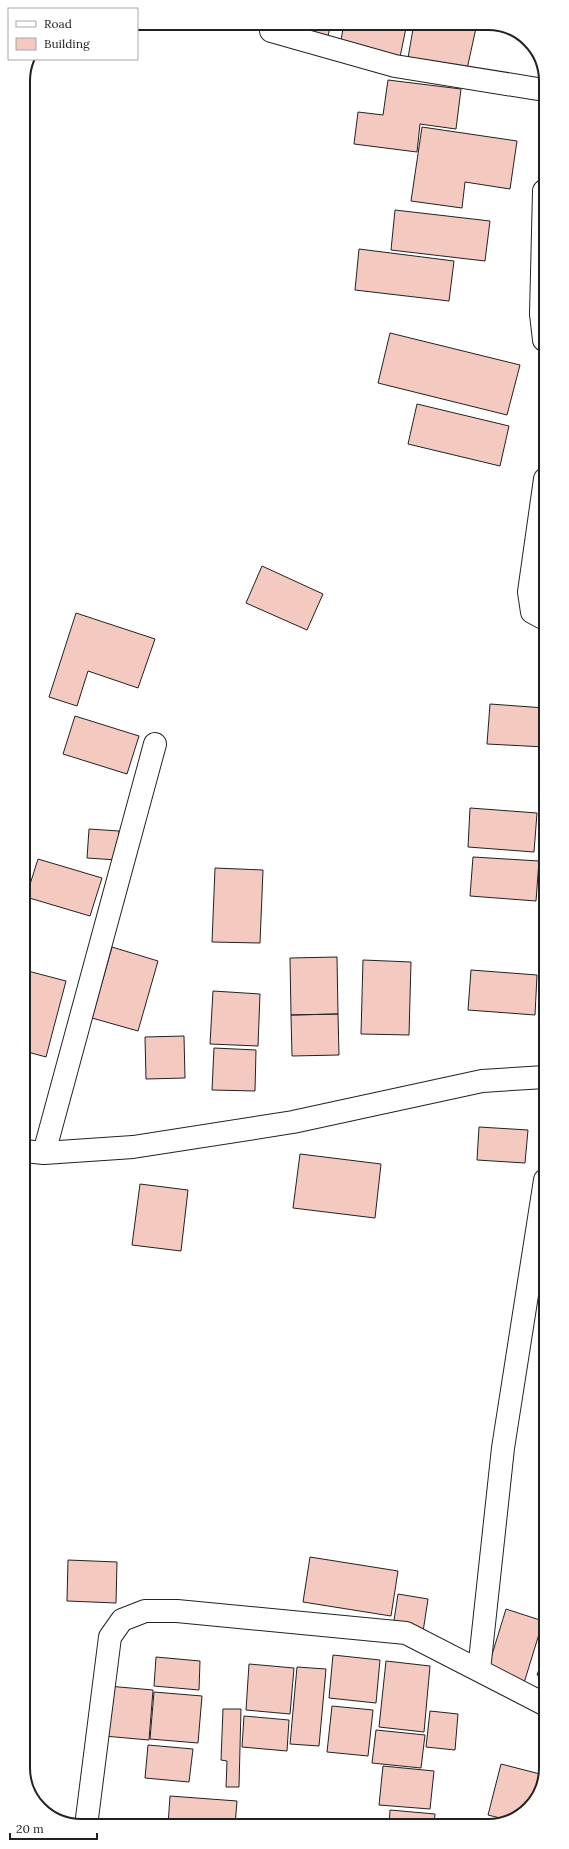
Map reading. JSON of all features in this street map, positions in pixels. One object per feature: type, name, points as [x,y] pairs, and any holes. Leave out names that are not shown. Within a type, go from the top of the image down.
[{"type":"street","points":[[271,31],[395,66],[539,89]]},
{"type":"street","points":[[539,517],[529,592],[532,612],[539,616]]},
{"type":"street","points":[[155,744],[34,1152],[133,1147],[293,1122],[482,1081],[539,1077]]},
{"type":"street","points":[[479,1670],[503,1448],[539,1218]]},
{"type":"street","points":[[87,1819],[110,1637],[122,1620],[145,1611],[177,1611],[406,1633],[539,1702]]},
{"type":"building","points":[[306,30],[329,30],[328,36]]},
{"type":"building","points":[[343,30],[406,30],[400,57],[340,46]]},
{"type":"building","points":[[413,30],[476,30],[467,69],[408,58]]},
{"type":"building","points":[[388,80],[461,89],[456,129],[420,124],[417,152],[354,144],[358,112],[383,115]]},
{"type":"building","points":[[422,127],[517,141],[510,189],[465,182],[462,208],[411,201]]},
{"type":"building","points":[[395,210],[490,221],[485,261],[391,250]]},
{"type":"building","points":[[359,249],[454,261],[449,301],[355,290]]},
{"type":"building","points":[[390,333],[520,365],[507,415],[378,383]]},
{"type":"building","points":[[417,404],[509,426],[500,466],[408,444]]},
{"type":"building","points":[[262,566],[323,594],[307,630],[246,603]]},
{"type":"building","points":[[76,613],[155,639],[138,688],[88,671],[77,706],[49,697]]},
{"type":"building","points":[[490,704],[539,708],[539,747],[487,744]]},
{"type":"building","points":[[75,716],[139,736],[127,774],[63,754]]},
{"type":"building","points":[[470,808],[537,813],[534,852],[468,847]]},
{"type":"building","points":[[89,829],[119,831],[117,860],[87,858]]},
{"type":"building","points":[[473,857],[539,861],[536,901],[470,896]]},
{"type":"building","points":[[38,859],[102,878],[90,916],[30,898],[30,884]]},
{"type":"building","points":[[215,868],[263,870],[260,943],[212,942]]},
{"type":"building","points":[[112,947],[158,961],[138,1031],[92,1018]]},
{"type":"building","points":[[337,957],[338,1014],[291,1015],[290,958]]},
{"type":"building","points":[[363,960],[411,962],[409,1035],[361,1034]]},
{"type":"building","points":[[471,970],[537,975],[535,1015],[468,1010]]},
{"type":"building","points":[[30,972],[66,981],[46,1057],[30,1053]]},
{"type":"building","points":[[213,991],[260,994],[258,1046],[210,1044]]},
{"type":"building","points":[[338,1014],[339,1055],[292,1056],[291,1015]]},
{"type":"building","points":[[184,1036],[185,1078],[146,1079],[145,1037]]},
{"type":"building","points":[[214,1048],[256,1050],[255,1091],[212,1090]]},
{"type":"building","points":[[479,1127],[528,1130],[525,1163],[477,1160]]},
{"type":"building","points":[[300,1154],[381,1164],[375,1218],[293,1208]]},
{"type":"building","points":[[140,1184],[188,1190],[181,1251],[132,1245]]},
{"type":"building","points":[[310,1557],[398,1571],[391,1616],[303,1602]]},
{"type":"building","points":[[68,1560],[117,1562],[116,1603],[67,1601]]},
{"type":"building","points":[[398,1594],[428,1599],[423,1632],[393,1627]]},
{"type":"building","points":[[506,1609],[539,1620],[539,1634],[524,1683],[487,1671]]},
{"type":"building","points":[[333,1655],[380,1660],[376,1703],[329,1698]]},
{"type":"building","points":[[156,1657],[200,1661],[199,1690],[154,1686]]},
{"type":"building","points":[[386,1661],[430,1666],[424,1732],[379,1727]]},
{"type":"building","points":[[249,1664],[294,1668],[290,1714],[246,1710]]},
{"type":"building","points":[[297,1667],[326,1669],[319,1746],[290,1744]]},
{"type":"building","points":[[108,1686],[153,1690],[149,1740],[104,1736]]},
{"type":"building","points":[[154,1692],[202,1696],[198,1743],[150,1739]]},
{"type":"building","points":[[332,1706],[373,1710],[368,1756],[327,1752]]},
{"type":"building","points":[[223,1709],[241,1709],[239,1787],[226,1787],[227,1761],[221,1760]]},
{"type":"building","points":[[430,1711],[458,1714],[455,1750],[426,1747]]},
{"type":"building","points":[[244,1716],[289,1720],[287,1751],[242,1747]]},
{"type":"building","points":[[376,1730],[425,1735],[421,1768],[372,1763]]},
{"type":"building","points":[[148,1745],[193,1749],[189,1782],[145,1778]]},
{"type":"building","points":[[501,1764],[538,1774],[532,1794],[524,1804],[511,1814],[499,1818],[488,1815]]},
{"type":"building","points":[[383,1766],[434,1771],[430,1809],[379,1805]]},
{"type":"building","points":[[170,1796],[237,1801],[236,1819],[168,1819]]},
{"type":"building","points":[[390,1810],[435,1814],[434,1819],[389,1819]]}]
